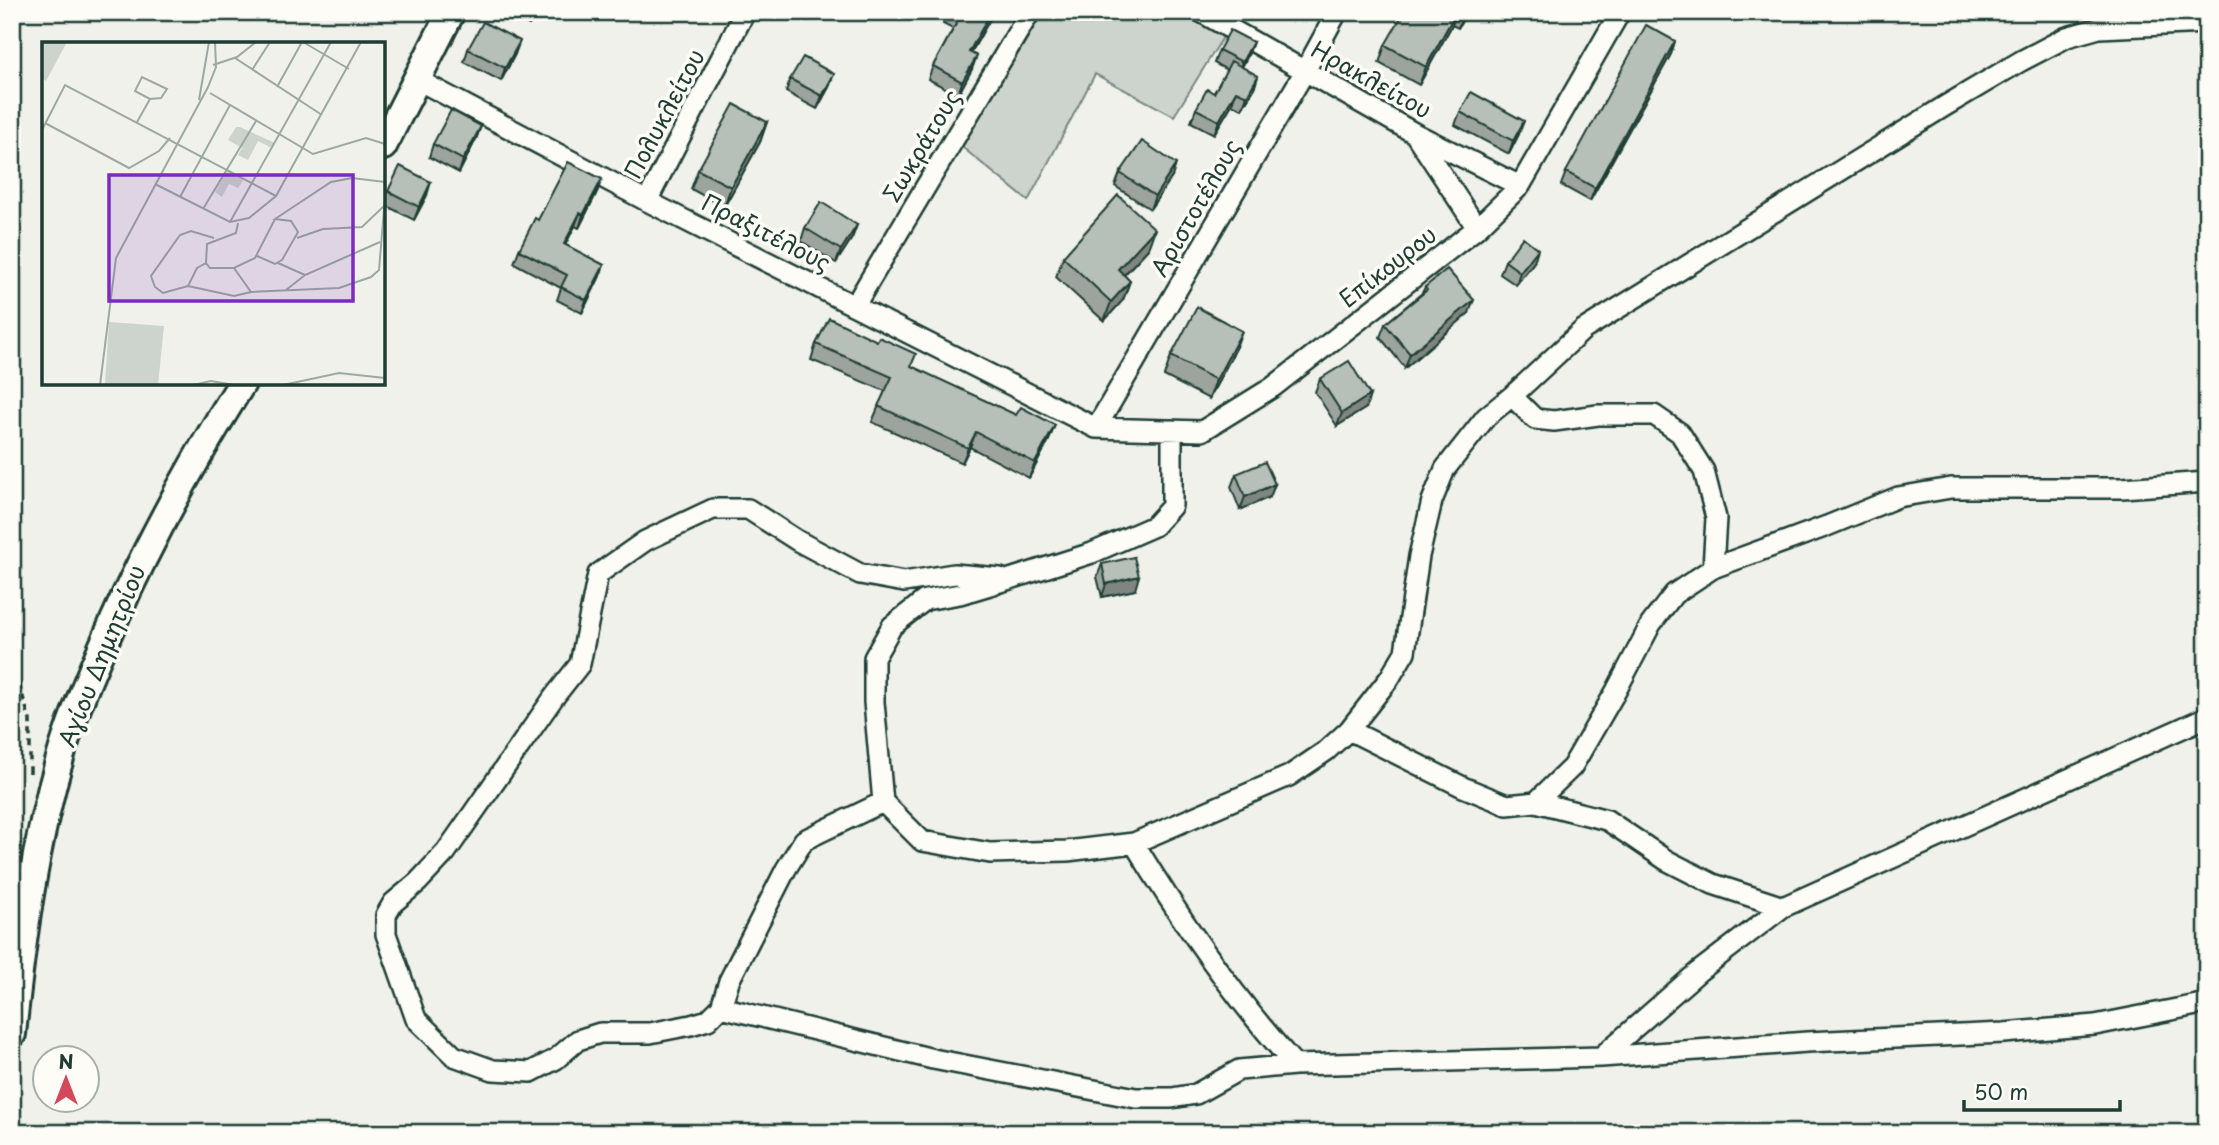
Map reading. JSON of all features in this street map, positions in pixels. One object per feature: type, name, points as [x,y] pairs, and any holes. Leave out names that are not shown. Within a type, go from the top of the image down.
[{"type":"street","points":[[385,142],[452,12]]},
{"type":"street","name":"Πολυκλείτου","points":[[647,201],[746,12]]},
{"type":"street","name":"Σωκράτους","points":[[855,305],[1030,12]]},
{"type":"street","name":"Ηρακλείτου","points":[[1202,12],[1414,133],[1520,186]]},
{"type":"street","name":"Αριστοτέλους","points":[[1096,428],[1306,71],[1337,12]]},
{"type":"street","name":"Επίκουρου","points":[[1096,428],[1202,431],[1273,387],[1477,228],[1520,186],[1620,12]]},
{"type":"street","points":[[1172,430],[1172,506],[1154,526],[1092,553],[960,594],[925,600],[892,626],[874,659],[874,702],[883,802],[922,841],[990,853],[1067,851],[1134,843],[1289,776],[1326,751],[1349,730],[1389,678],[1405,652],[1419,556],[1432,501],[1445,469],[1486,417],[1583,330],[1934,113],[2067,37],[2099,28],[2207,23]]},
{"type":"street","name":"Πραξιτέλους","points":[[416,79],[647,201],[1096,428]]},
{"type":"street","points":[[1414,133],[1477,228]]},
{"type":"street","name":"Αγίου Δημητρίου","points":[[12,1034],[23,939],[39,844],[74,715],[141,560],[192,462],[241,385]]},
{"type":"street","points":[[1512,396],[1535,419],[1554,421],[1598,415],[1654,415],[1681,433],[1704,471],[1716,518],[1713,568]]},
{"type":"street","points":[[1536,802],[1572,767],[1651,624],[1674,594],[1713,568],[1898,497],[1951,488],[2122,488],[2207,482]]},
{"type":"street","points":[[883,802],[804,840],[786,869],[729,981],[721,1007],[708,1020],[650,1033],[600,1033],[578,1040],[556,1059],[531,1072],[493,1070],[454,1056],[416,1019],[386,934],[386,915],[393,903],[418,882],[446,852],[554,696],[580,664],[598,574],[645,541],[713,509],[748,509],[798,541],[860,574],[904,582],[954,574],[1010,579]]},
{"type":"street","points":[[1601,1057],[1698,972],[1783,908],[1942,834],[2207,717]]},
{"type":"street","points":[[1349,730],[1463,787],[1507,805],[1536,802],[1607,820],[1666,860],[1713,884],[1783,908]]},
{"type":"street","points":[[1134,843],[1170,903],[1217,972],[1295,1065]]},
{"type":"street","points":[[721,1007],[933,1059],[1136,1098],[1172,1098],[1196,1094],[1239,1070],[1295,1065],[1601,1057],[1807,1042],[2030,1031],[2095,1025],[2207,1003]]},
{"type":"path","points":[[12,660],[30,720],[30,778]]},
{"type":"shaded area","points":[[1043,12],[1182,12],[1225,34],[1174,116],[1095,74],[1028,201],[962,147]]},
{"type":"building","points":[[951,12],[991,12],[969,52],[977,56],[962,82],[933,66],[960,17]]},
{"type":"building","points":[[1404,12],[1456,12],[1426,67],[1385,45]]},
{"type":"building","points":[[483,22],[520,41],[505,68],[468,49]]},
{"type":"building","points":[[1646,25],[1675,41],[1595,188],[1566,172]]},
{"type":"building","points":[[1230,30],[1253,42],[1242,62],[1219,50]]},
{"type":"building","points":[[803,57],[834,74],[822,96],[790,79]]},
{"type":"building","points":[[1231,61],[1258,76],[1247,96],[1236,91],[1219,121],[1196,109],[1207,89],[1214,93]]},
{"type":"building","points":[[1471,92],[1524,121],[1513,141],[1460,112]]},
{"type":"building","points":[[734,104],[767,122],[731,187],[698,170]]},
{"type":"building","points":[[451,110],[481,126],[463,160],[433,144]]},
{"type":"building","points":[[1142,141],[1176,164],[1155,196],[1120,173]]},
{"type":"building","points":[[568,162],[602,179],[564,244],[604,265],[586,300],[561,287],[567,275],[519,250]]},
{"type":"building","points":[[400,166],[431,182],[419,207],[388,191]]},
{"type":"building","points":[[1118,195],[1155,229],[1118,269],[1130,281],[1111,302],[1063,257]]},
{"type":"building","points":[[821,202],[857,225],[841,250],[805,228]]},
{"type":"building","points":[[1523,237],[1538,249],[1520,272],[1505,261]]},
{"type":"building","points":[[1447,269],[1474,300],[1410,354],[1385,324],[1427,290],[1425,287]]},
{"type":"building","points":[[1197,307],[1242,331],[1216,380],[1171,356]]},
{"type":"building","points":[[829,318],[877,341],[879,337],[916,354],[911,366],[1016,415],[1021,407],[1055,425],[1035,463],[976,432],[968,448],[878,406],[892,377],[816,344]]},
{"type":"building","points":[[1349,361],[1370,395],[1342,413],[1320,379]]},
{"type":"building","points":[[1265,462],[1275,484],[1245,497],[1236,474]]},
{"type":"building","points":[[1134,557],[1139,576],[1106,584],[1102,564]]}]
